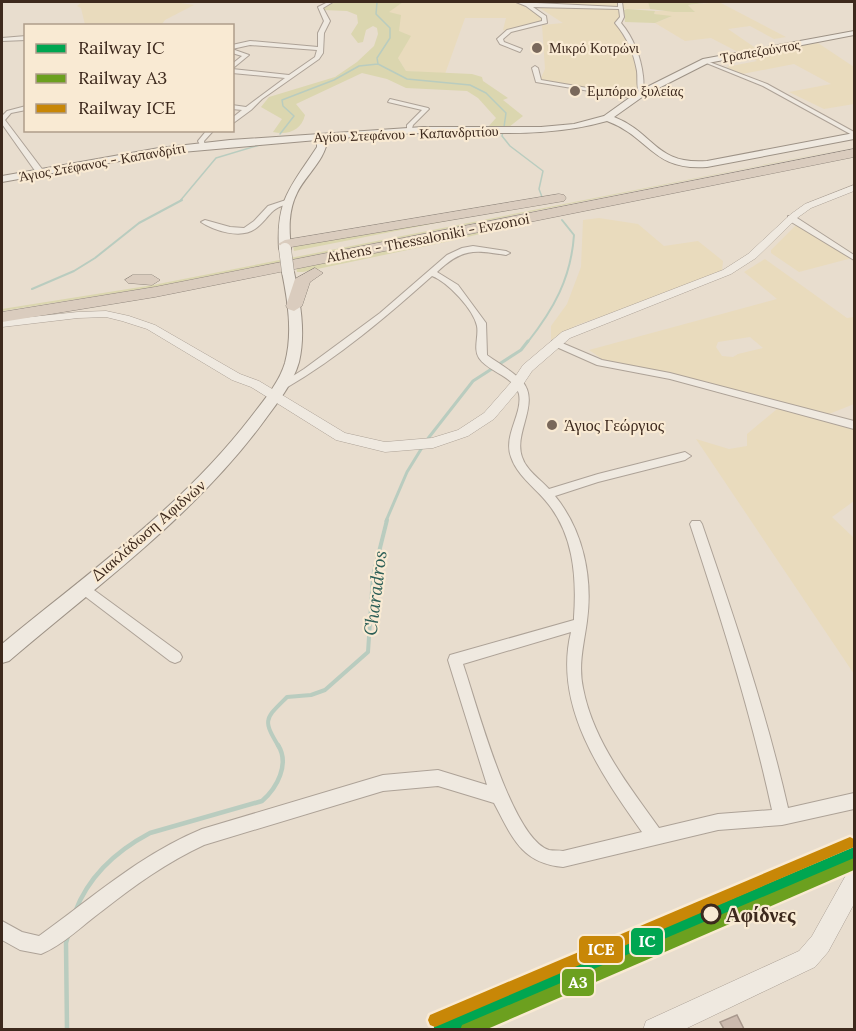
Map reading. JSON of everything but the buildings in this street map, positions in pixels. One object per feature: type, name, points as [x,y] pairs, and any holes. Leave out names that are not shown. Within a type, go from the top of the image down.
[{"type":"highway","name":"Athens - Thessaloniki - Evzonoi","points":[[2,317],[77,308],[192,286],[855,143]]},
{"type":"highway","name":"Athens - Thessaloniki - Evzonoi","points":[[2,304],[152,280],[855,153]]},
{"type":"highway","points":[[285,246],[333,235],[615,195]]},
{"type":"highway","points":[[289,274],[315,273],[480,236],[615,195]]},
{"type":"highway","points":[[283,225],[296,235],[333,235]]},
{"type":"highway","points":[[294,306],[303,279],[315,273]]},
{"type":"highway","points":[[133,280],[152,280]]},
{"type":"main road","name":"Τραπεζούντος","points":[[608,118],[639,95],[706,61],[855,33]]},
{"type":"main road","points":[[608,118],[619,122],[666,159],[688,166],[855,135]]},
{"type":"main road","name":"Αγίου Στεφάνου - Καπανδριτίου","points":[[203,146],[281,139],[318,143],[410,131],[563,129],[608,118]]},
{"type":"main road","name":"Διακλάδωση Αφιδνών","points":[[2,655],[170,516],[216,470],[288,374],[295,348],[294,306],[283,225],[286,202],[318,143]]},
{"type":"main road","name":"Άγιος Στέφανος - Καπανδρίτι","points":[[2,179],[203,146]]},
{"type":"street","points":[[234,120],[260,98],[317,58],[321,33],[327,21],[320,7],[331,2]]},
{"type":"street","points":[[518,2],[528,5],[619,5],[622,17],[618,23],[625,30],[634,51],[642,82],[639,95],[538,81],[534,68]]},
{"type":"street","points":[[520,50],[502,43],[500,39],[509,31],[545,22],[544,17],[528,5]]},
{"type":"street","points":[[2,40],[24,38]]},
{"type":"street","points":[[234,48],[250,44],[320,49]]},
{"type":"street","points":[[234,50],[246,55],[234,67]]},
{"type":"street","points":[[706,61],[765,85],[855,135]]},
{"type":"street","points":[[234,69],[292,77]]},
{"type":"street","points":[[390,101],[426,109],[410,125],[410,131]]},
{"type":"street","points":[[234,107],[249,109]]},
{"type":"street","points":[[24,108],[9,112],[2,120],[41,173]]},
{"type":"street","points":[[203,146],[201,141],[209,132]]},
{"type":"street","points":[[2,324],[78,315],[115,315],[151,327],[236,377],[275,394],[297,417],[320,425],[341,437],[372,445],[418,445],[463,433],[489,416],[518,383],[527,368],[566,335],[689,289],[727,272],[752,256],[791,218],[817,201],[855,188]]},
{"type":"street","points":[[205,222],[234,230],[247,230],[254,227],[272,205],[286,202]]},
{"type":"street","points":[[791,218],[855,258]]},
{"type":"street","points":[[275,394],[383,315],[453,252],[459,249],[486,250],[506,254]]},
{"type":"street","points":[[431,273],[451,282],[481,323],[483,330],[480,350],[483,357],[518,383],[524,395],[515,435],[515,456],[521,467],[547,494],[566,520],[575,540],[580,562],[580,624],[574,640],[574,680],[591,736],[655,836]]},
{"type":"street","points":[[555,343],[600,363],[670,376],[855,425]]},
{"type":"street","points":[[547,494],[583,482],[685,456]]},
{"type":"street","points":[[696,524],[747,674],[766,744],[782,817]]},
{"type":"street","points":[[82,587],[175,657]]},
{"type":"street","points":[[580,624],[455,660],[499,797],[517,828],[535,850],[547,858],[580,856],[718,822],[782,817],[855,801]]},
{"type":"street","points":[[2,930],[26,944],[41,945],[143,868],[177,847],[202,837],[383,783],[438,778],[499,797]]},
{"type":"street","points":[[655,1029],[807,959],[820,944],[855,883]]},
{"type":"shaded area","points":[[82,2],[174,2],[194,5],[165,20],[162,24],[85,24],[81,8],[77,6]]},
{"type":"shaded area","points":[[335,2],[403,2],[389,12],[401,15],[399,31],[411,36],[398,58],[406,71],[472,74],[482,77],[483,81],[508,98],[503,100],[523,116],[509,127],[488,127],[496,118],[478,98],[467,91],[406,88],[387,79],[362,73],[296,104],[305,115],[300,125],[293,131],[273,132],[282,119],[261,107],[269,97],[335,77],[357,62],[374,46],[378,34],[377,28],[373,26],[366,30],[363,42],[358,43],[351,34],[358,23],[357,15],[347,11],[323,10]]},
{"type":"shaded area","points":[[403,2],[517,2],[543,18],[542,22],[506,31],[503,30],[506,18],[465,18],[445,74],[406,71],[398,58],[399,31],[388,12]]},
{"type":"shaded area","points":[[521,2],[648,2],[650,9],[618,9],[620,17],[615,23],[621,28],[634,56],[640,82],[635,96],[540,80],[545,69],[542,25],[563,23],[535,5]]},
{"type":"shaded area","points":[[648,2],[712,2],[688,5],[695,12],[674,12],[650,9]]},
{"type":"shaded area","points":[[719,2],[786,37],[774,39],[750,26],[728,29],[757,49],[738,52],[711,38],[685,41],[655,23],[670,17],[654,14],[655,11],[694,11],[688,5]]},
{"type":"shaded area","points":[[624,10],[655,11],[654,14],[672,16],[655,23],[625,22]]},
{"type":"shaded area","points":[[818,43],[854,67],[854,104],[824,109],[789,92],[831,84],[794,64],[742,74],[726,67],[757,61],[745,54]]},
{"type":"shaded area","points":[[854,147],[155,287],[2,311],[2,309],[153,285]]},
{"type":"shaded area","points":[[518,207],[294,251],[293,246]]},
{"type":"shaded area","points":[[599,218],[638,224],[664,246],[698,241],[723,261],[722,272],[684,288],[577,325],[551,340],[551,326],[567,304],[581,267],[583,220]]},
{"type":"shaded area","points":[[538,220],[455,240],[297,272],[296,267]]},
{"type":"shaded area","points":[[798,223],[852,258],[799,272],[771,253],[771,250]]},
{"type":"shaded area","points":[[765,259],[847,318],[854,317],[854,404],[824,416],[605,361],[589,350],[777,299],[744,272]],"holes":[[[750,337],[763,348],[733,357],[722,356],[716,347],[718,342]]]},
{"type":"shaded area","points":[[777,409],[854,427],[854,501],[832,517],[854,538],[854,674],[696,439],[729,449],[747,446],[747,434]]},
{"type":"waterway","name":"Charadros","points":[[377,2],[376,14],[390,28],[390,38],[377,58],[378,64]]},
{"type":"waterway","points":[[280,134],[294,116],[283,106],[282,100],[334,80],[359,66],[378,64]]},
{"type":"waterway","name":"Charadros","points":[[378,64],[407,79],[470,85],[486,93],[506,113],[504,127]]},
{"type":"waterway","name":"Charadros","points":[[503,132],[502,136],[510,146],[543,171],[539,189],[542,197]]},
{"type":"waterway","points":[[180,201],[216,158],[266,143]]},
{"type":"waterway","points":[[32,289],[74,271],[95,258],[139,223],[182,200]]},
{"type":"waterway","name":"Charadros","points":[[527,343],[553,305],[569,265],[574,235],[562,220]]},
{"type":"waterway","name":"Charadros","points":[[426,441],[473,381],[521,350],[528,341]]},
{"type":"waterway","name":"Charadros","points":[[386,521],[407,472],[423,446]]},
{"type":"waterway","name":"Charadros","points":[[278,746],[268,725],[268,720],[274,710],[287,697],[311,695],[325,690],[368,652],[373,576],[387,520]]},
{"type":"waterway","name":"Charadros","points":[[75,912],[96,875],[115,856],[138,840],[150,833],[262,801],[273,789],[280,775],[283,760],[278,746]]},
{"type":"waterway","name":"Charadros","points":[[67,1030],[66,943],[68,936]]},
{"type":"rail line","name":"ICE","points":[[435,1020],[850,843]]},
{"type":"rail line","name":"IC","points":[[440,1030],[854,853]]},
{"type":"rail line","name":"A3","points":[[467,1030],[854,864]]},
{"type":"place","name":"Μικρό Κοτρώνι","points":[[537,48]]},
{"type":"place","name":"Εμπόριο ξυλείας","points":[[575,91]]},
{"type":"place","name":"Άγιος Γεώργιος","points":[[552,425]]},
{"type":"place","name":"Αφίδνες","points":[[711,914]]}]
